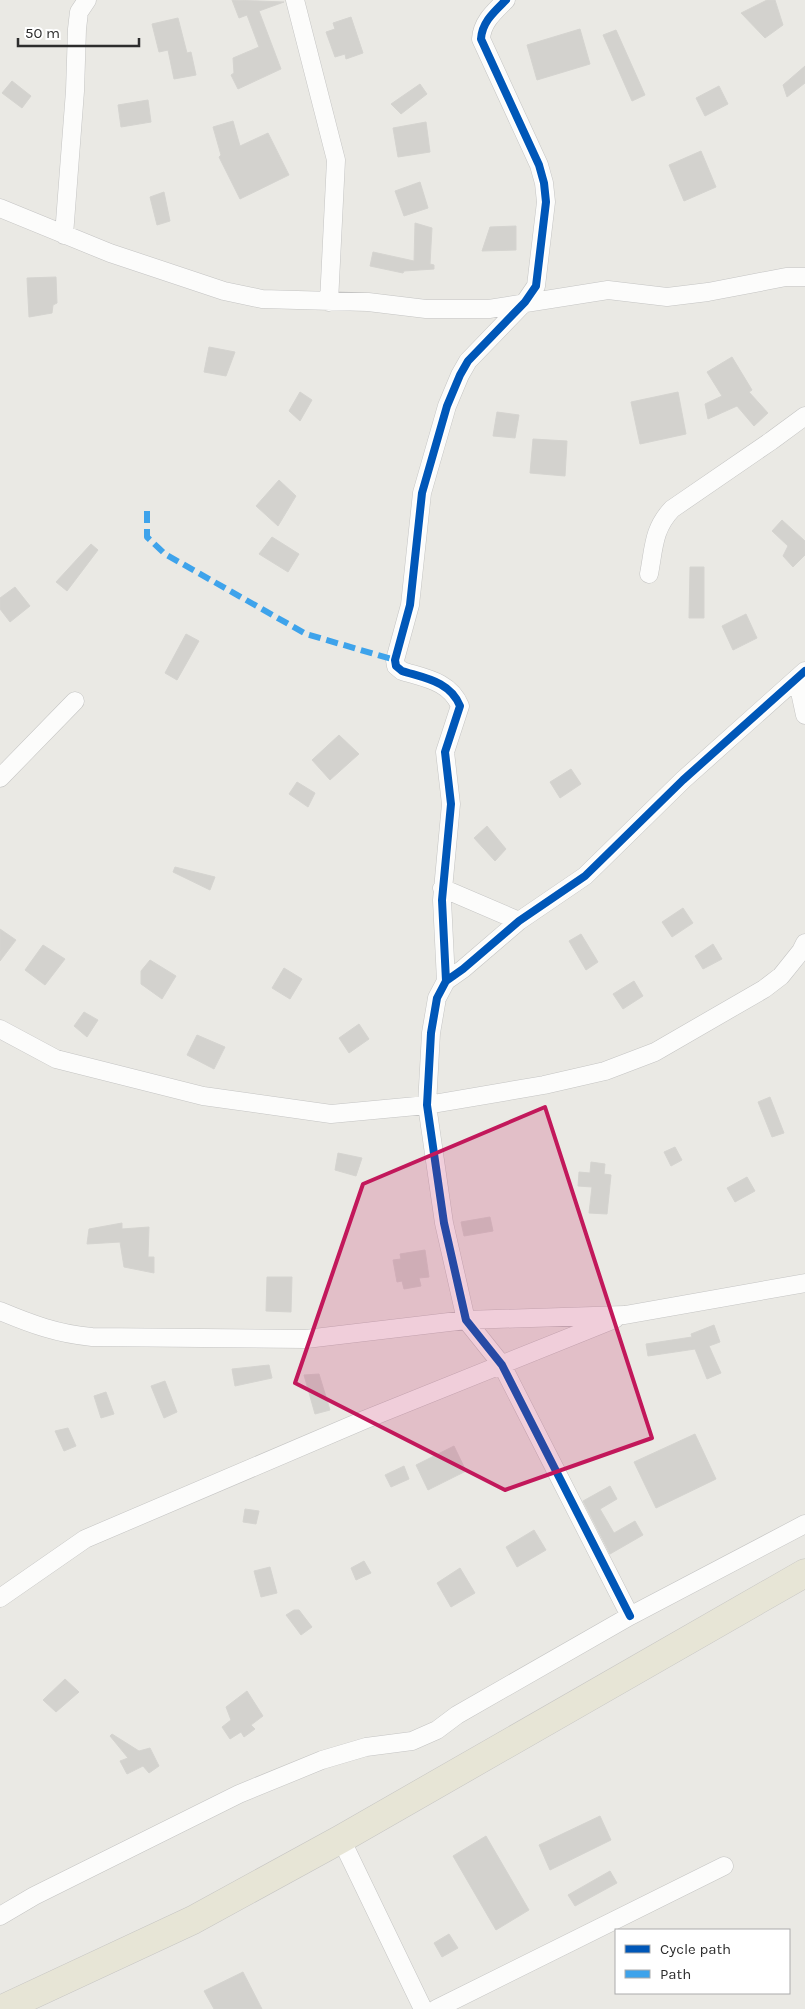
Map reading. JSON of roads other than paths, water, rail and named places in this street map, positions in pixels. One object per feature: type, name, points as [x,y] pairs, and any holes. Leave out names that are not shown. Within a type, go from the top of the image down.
[{"type":"main road","points":[[2,2009],[193,1920],[341,1839],[805,1573]]},
{"type":"street","points":[[64,235],[75,91],[77,29],[79,12],[87,0]]},
{"type":"street","points":[[295,0],[336,160],[329,302]]},
{"type":"street","points":[[446,981],[442,888],[449,840],[451,804],[445,752],[460,706],[457,698],[444,684],[402,671],[396,666],[395,660],[410,605],[422,493],[447,406],[468,361],[525,302],[536,286],[546,202],[544,183],[539,165],[481,39],[481,30],[488,19],[506,0]]},
{"type":"street","points":[[0,208],[64,235],[224,291],[262,299],[368,302],[426,308],[489,309],[608,290],[667,297],[708,292],[786,277],[805,278]]},
{"type":"street","points":[[786,277],[805,292]]},
{"type":"street","points":[[649,574],[656,532],[661,520],[672,509],[772,442],[805,416]]},
{"type":"street","points":[[801,675],[805,715]]},
{"type":"street","points":[[630,1616],[502,1365],[466,1320],[444,1223],[427,1105],[431,1033],[437,998],[446,981],[463,969],[519,921],[585,876],[683,780],[801,675]]},
{"type":"street","points":[[0,778],[75,701]]},
{"type":"street","points":[[442,888],[519,921]]},
{"type":"street","points":[[0,1029],[56,1059],[203,1096],[331,1114],[427,1105],[544,1085],[605,1071],[655,1052],[764,989],[780,976],[801,952],[805,943]]},
{"type":"street","points":[[0,1311],[32,1325],[62,1334],[92,1337],[306,1339],[466,1320],[625,1315],[805,1283]]},
{"type":"street","points":[[0,1598],[85,1540],[364,1420],[625,1315]]},
{"type":"street","points":[[0,1916],[34,1896],[239,1794],[322,1760],[366,1747],[412,1741],[437,1730],[457,1715],[630,1616],[805,1524]]},
{"type":"street","points":[[341,1839],[423,2009]]},
{"type":"street","points":[[436,2009],[724,1866]]}]
